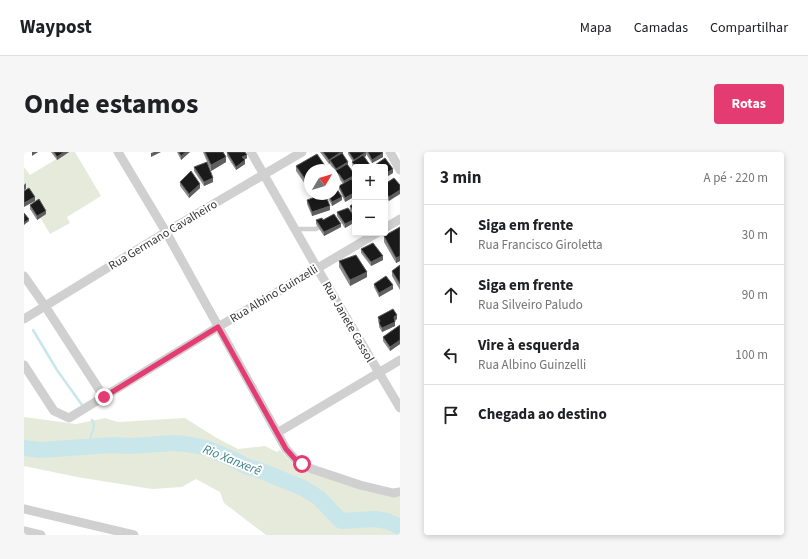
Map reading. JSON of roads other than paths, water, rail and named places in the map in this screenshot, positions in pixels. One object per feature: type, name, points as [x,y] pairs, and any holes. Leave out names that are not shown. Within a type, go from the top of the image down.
[{"type":"street","points":[[118,152],[166,232],[286,449],[295,459],[312,469],[360,485],[394,493],[400,492]]},
{"type":"street","name":"Rua Janete Cassol","points":[[251,152],[294,229],[400,408]]},
{"type":"street","name":"Rua Germano Cavalheiro","points":[[24,319],[166,232],[302,152]]},
{"type":"street","points":[[390,152],[400,170]]},
{"type":"street","points":[[388,226],[400,219]]},
{"type":"street","name":"Rua Albino Guinzelli","points":[[24,365],[54,411],[69,418],[218,327],[372,236]]},
{"type":"street","points":[[24,276],[104,397]]},
{"type":"street","points":[[277,432],[400,360]]},
{"type":"street","points":[[24,510],[134,535]]},
{"type":"street","points":[[24,531],[41,535]]},
{"type":"lane","points":[[294,229],[316,229],[327,222]]},
{"type":"waterway","points":[[33,330],[57,370],[82,405]]},
{"type":"waterway","points":[[90,446],[94,426],[92,420]]},
{"type":"waterway","name":"Rio Xanxerê","points":[[24,448],[41,450],[112,445],[131,446],[174,443],[207,448],[248,467],[303,488],[319,498],[342,521],[375,519],[387,521],[400,527]]}]
